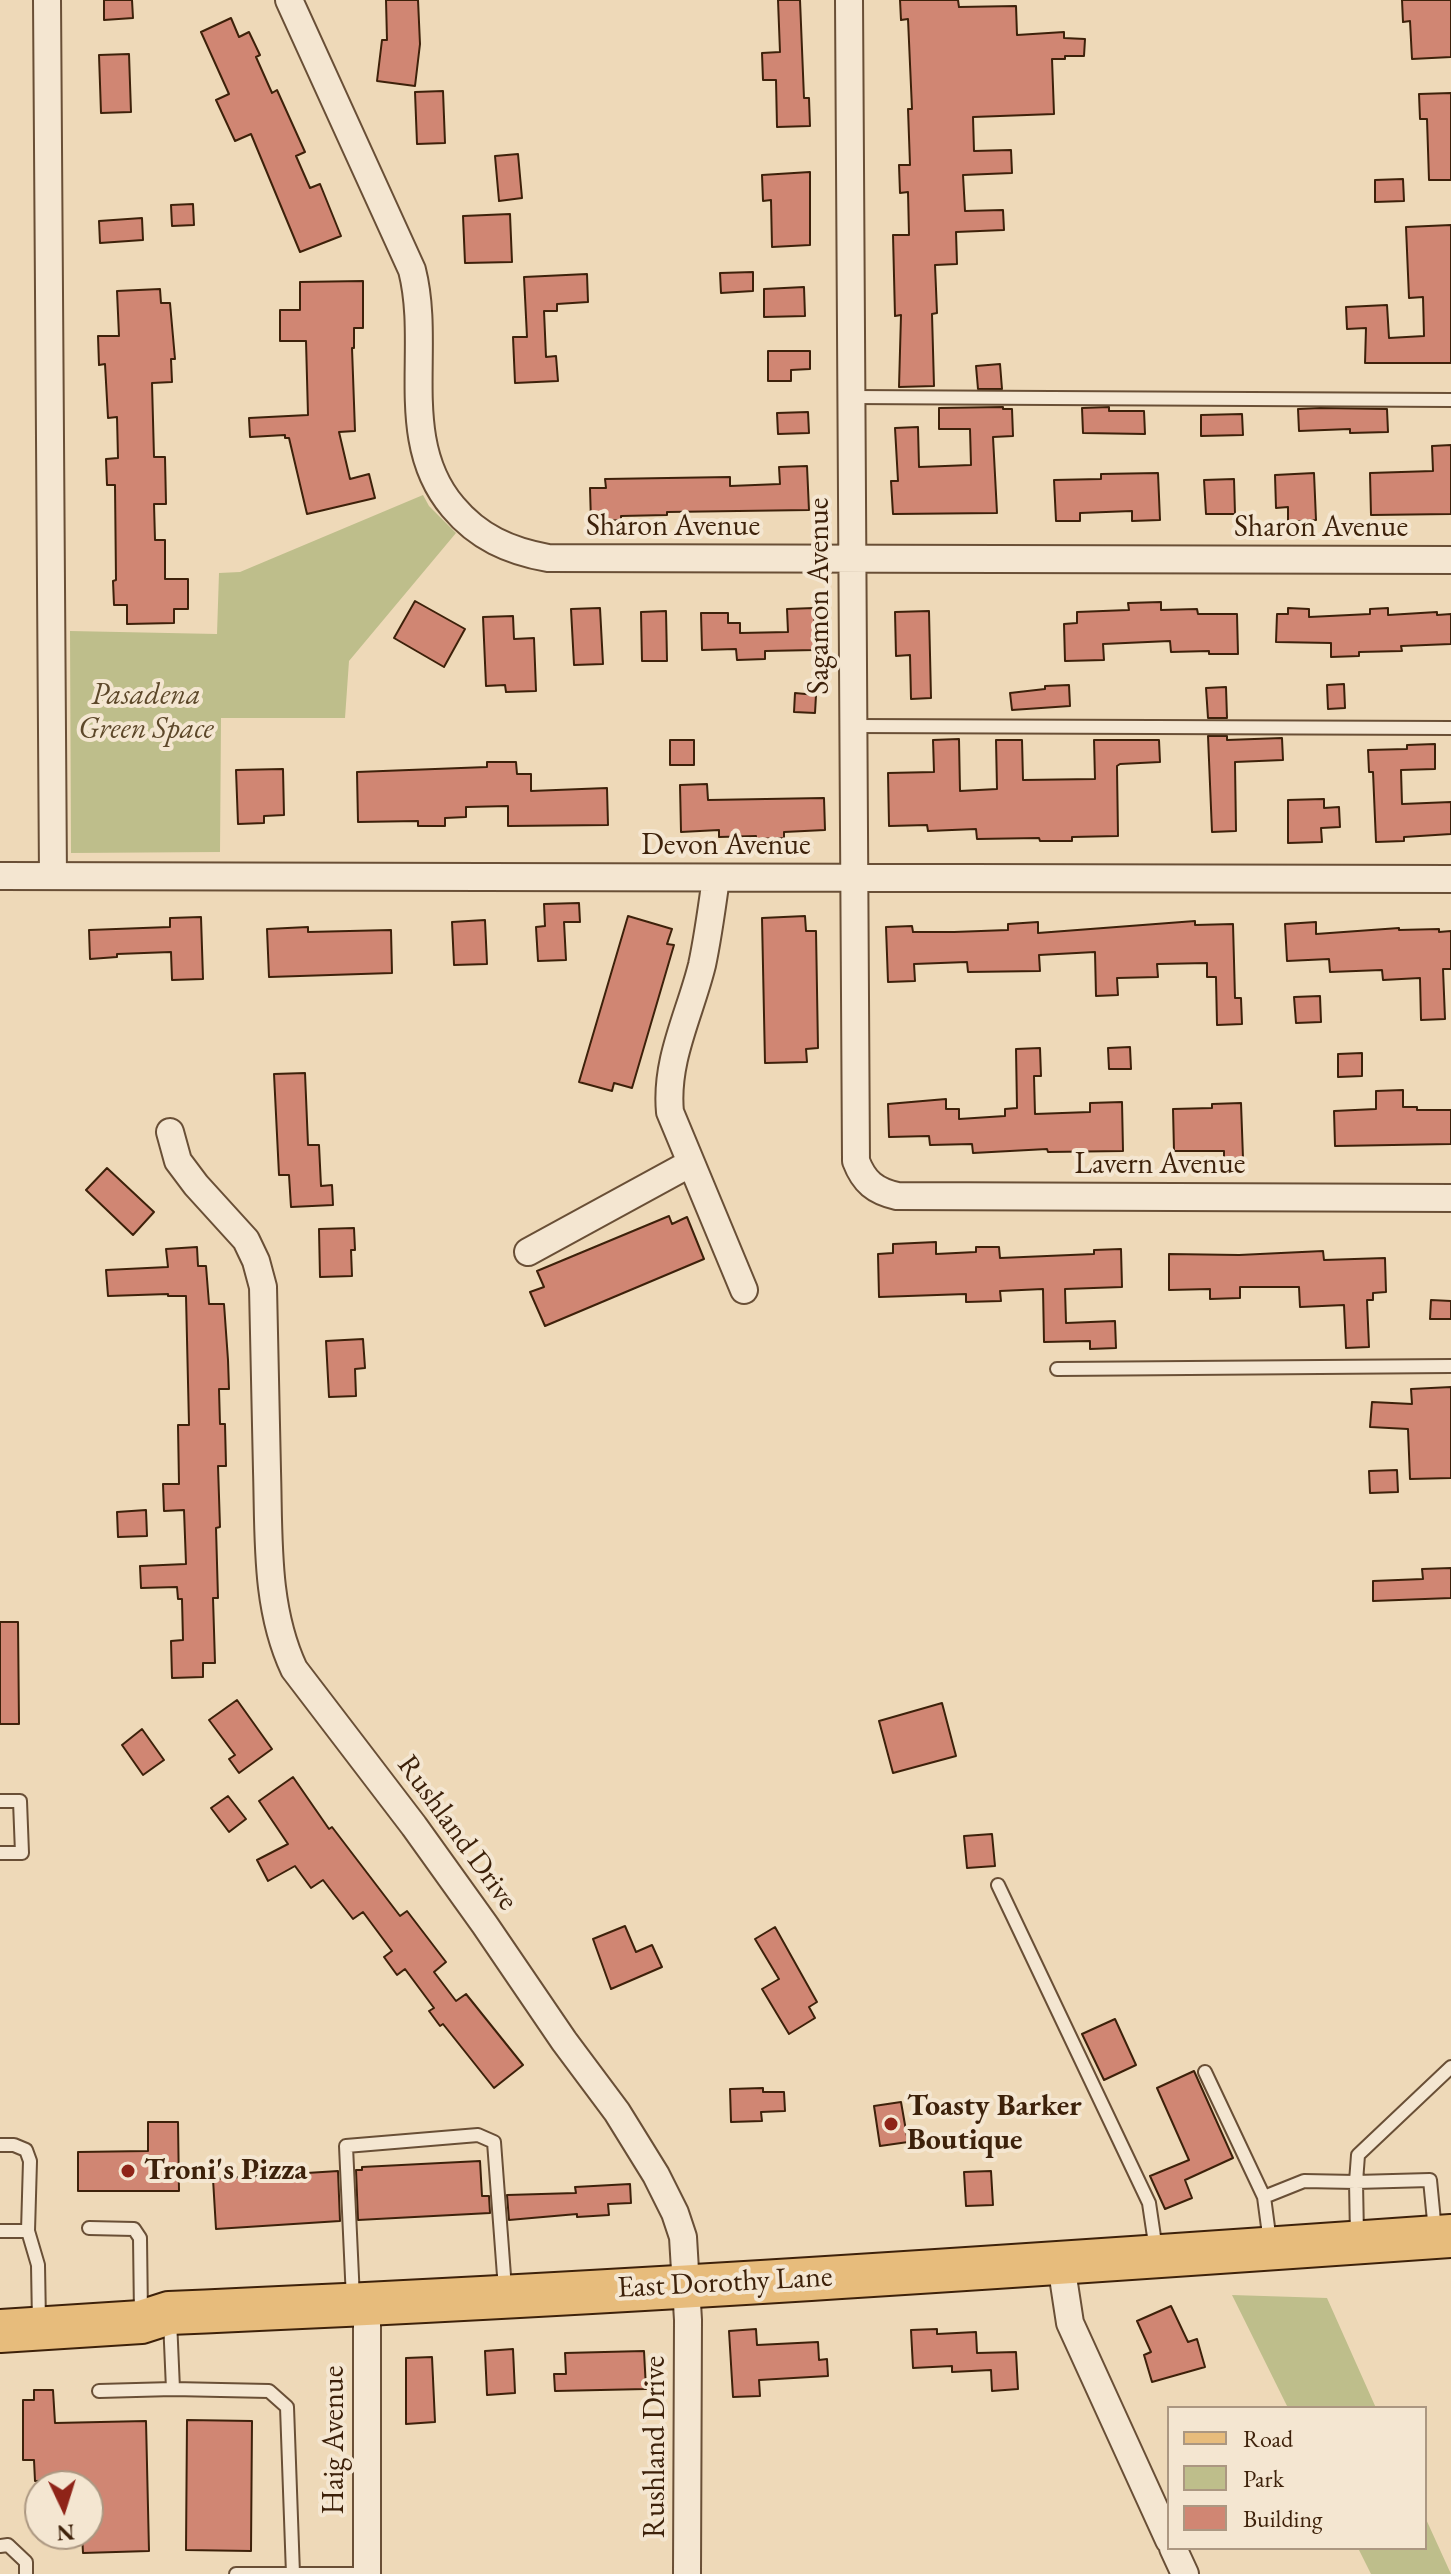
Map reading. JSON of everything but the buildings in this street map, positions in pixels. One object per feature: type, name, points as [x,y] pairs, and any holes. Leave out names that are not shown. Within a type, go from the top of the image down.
[{"type":"main road","name":"East Dorothy Lane","points":[[20,2330],[155,2318],[1061,2264],[1443,2237]]},
{"type":"street","points":[[47,0],[53,876]]},
{"type":"street","name":"Sharon Avenue","points":[[289,0],[412,270],[417,293],[419,420],[423,448],[441,493],[466,523],[491,540],[519,553],[548,558],[1451,560]]},
{"type":"street","name":"Sagamon Avenue","points":[[849,0],[856,1161],[862,1176],[871,1186]]},
{"type":"street","name":"Devon Avenue","points":[[0,876],[1451,879]]},
{"type":"street","points":[[716,878],[702,963],[671,1062],[670,1112],[744,1290]]},
{"type":"street","name":"Rushland Drive","points":[[170,1132],[178,1161],[246,1240],[263,1287],[273,1602],[282,1643],[294,1669],[441,1863],[636,2140],[675,2213],[683,2237],[689,2375],[687,2574]]},
{"type":"street","points":[[528,1252],[691,1163]]},
{"type":"street","name":"Lavern Avenue","points":[[871,1186],[897,1196],[1451,1198]]},
{"type":"street","points":[[1061,2264],[1070,2323],[1167,2536]]},
{"type":"street","name":"Haig Avenue","points":[[360,2305],[367,2574]]},
{"type":"street","points":[[1174,2550],[1185,2574]]},
{"type":"lane","points":[[851,397],[1451,400]]},
{"type":"lane","points":[[853,726],[1451,728]]},
{"type":"lane","points":[[1057,1369],[1451,1366]]},
{"type":"lane","points":[[0,1801],[20,1801],[22,1853],[0,1853]]},
{"type":"lane","points":[[998,1885],[1149,2203],[1156,2257]]},
{"type":"lane","points":[[1357,2243],[1358,2155],[1451,2067]]},
{"type":"lane","points":[[1205,2072],[1264,2197],[1271,2249]]},
{"type":"lane","points":[[360,2305],[346,2146],[478,2135],[494,2142],[505,2296]]},
{"type":"lane","points":[[0,2145],[14,2145],[26,2150],[30,2161],[28,2231],[38,2265],[20,2330]]},
{"type":"lane","points":[[1264,2197],[1304,2181],[1430,2180],[1443,2237]]},
{"type":"lane","points":[[89,2228],[134,2229],[140,2238],[155,2318],[173,2389]]},
{"type":"lane","points":[[0,2231],[28,2231]]},
{"type":"lane","points":[[99,2391],[269,2391],[287,2407],[293,2573]]},
{"type":"lane","points":[[0,2546],[8,2545],[26,2562],[26,2574]]},
{"type":"lane","points":[[236,2574],[367,2574]]},
{"type":"green space","name":"Pasadena Green Space","points":[[423,495],[429,506],[456,533],[349,661],[345,718],[221,718],[220,852],[71,853],[70,631],[217,634],[219,573],[240,572]]},
{"type":"green space","points":[[1232,2295],[1327,2298],[1375,2406],[1287,2406]]},
{"type":"green space","points":[[1427,2521],[1451,2574],[1371,2574],[1359,2550],[1427,2550]]},
{"type":"place","name":"Toasty Barker Boutique","points":[[891,2124]]},
{"type":"place","name":"Troni's Pizza","points":[[128,2171]]}]
